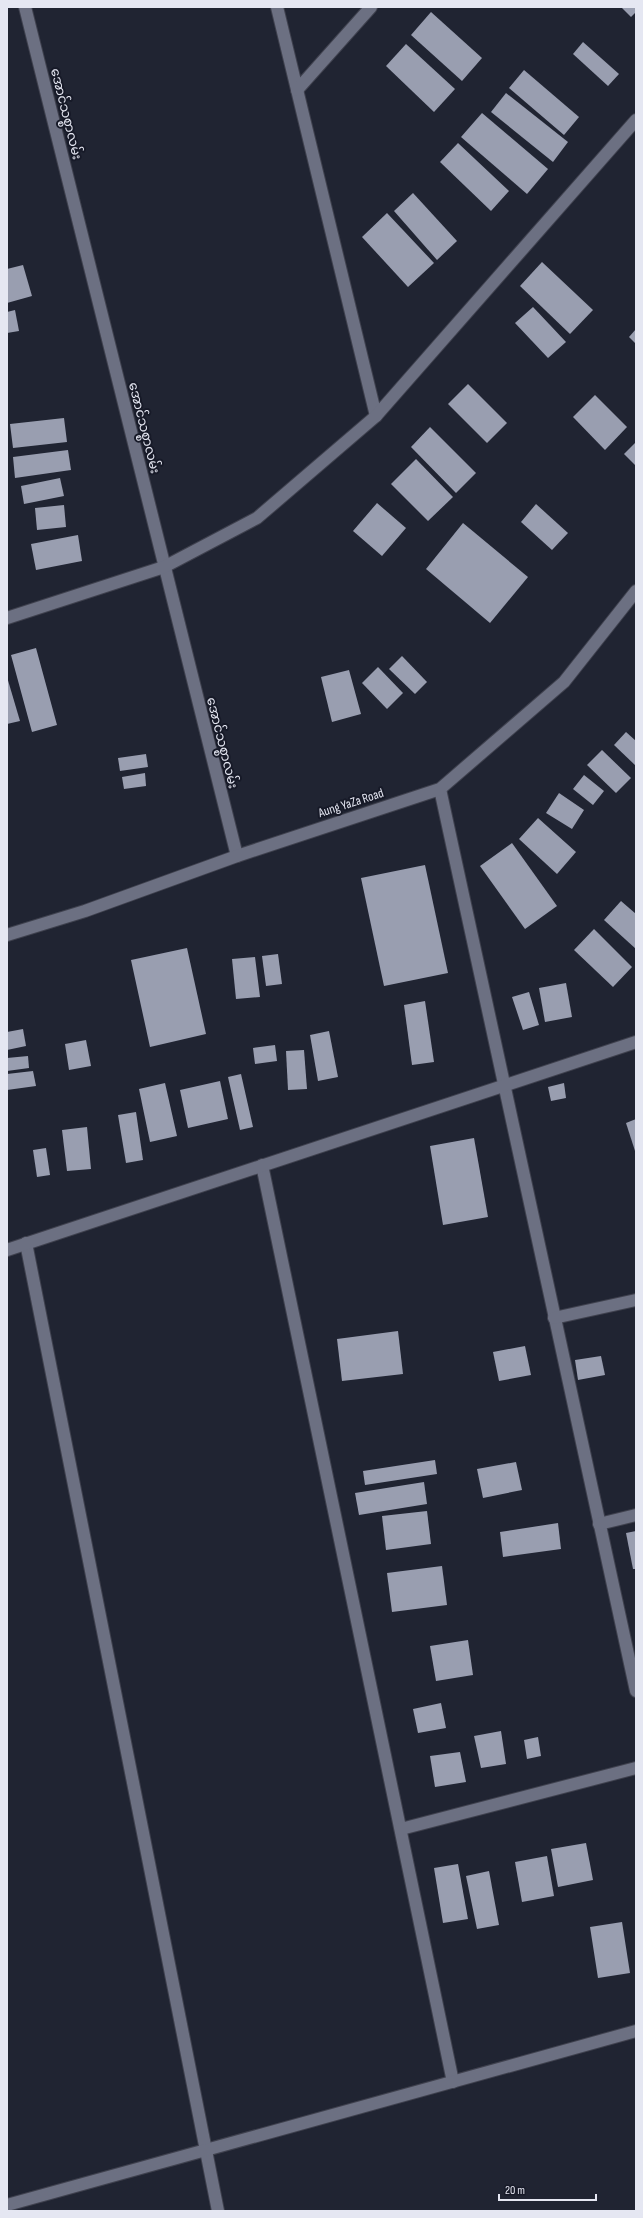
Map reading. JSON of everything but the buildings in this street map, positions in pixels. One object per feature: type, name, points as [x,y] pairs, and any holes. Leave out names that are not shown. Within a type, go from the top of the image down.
[{"type":"street","name":"အောင်သစ္စာလမ်း","points":[[25,7],[237,856]]},
{"type":"street","points":[[277,7],[376,416]]},
{"type":"street","points":[[297,90],[371,7]]},
{"type":"street","points":[[7,618],[164,567],[257,518],[376,416],[636,120]]},
{"type":"street","name":"Aung YaZa Road","points":[[7,935],[85,911],[237,856],[440,789],[564,682],[636,591]]},
{"type":"street","points":[[440,789],[636,1691]]},
{"type":"street","points":[[7,1250],[636,1042]]},
{"type":"street","points":[[262,1165],[453,2082]]},
{"type":"street","points":[[26,1243],[218,2211]]},
{"type":"street","points":[[554,1318],[636,1300]]},
{"type":"street","points":[[599,1524],[636,1515]]},
{"type":"street","points":[[401,1829],[636,1768]]},
{"type":"street","points":[[7,2205],[636,2031]]}]
